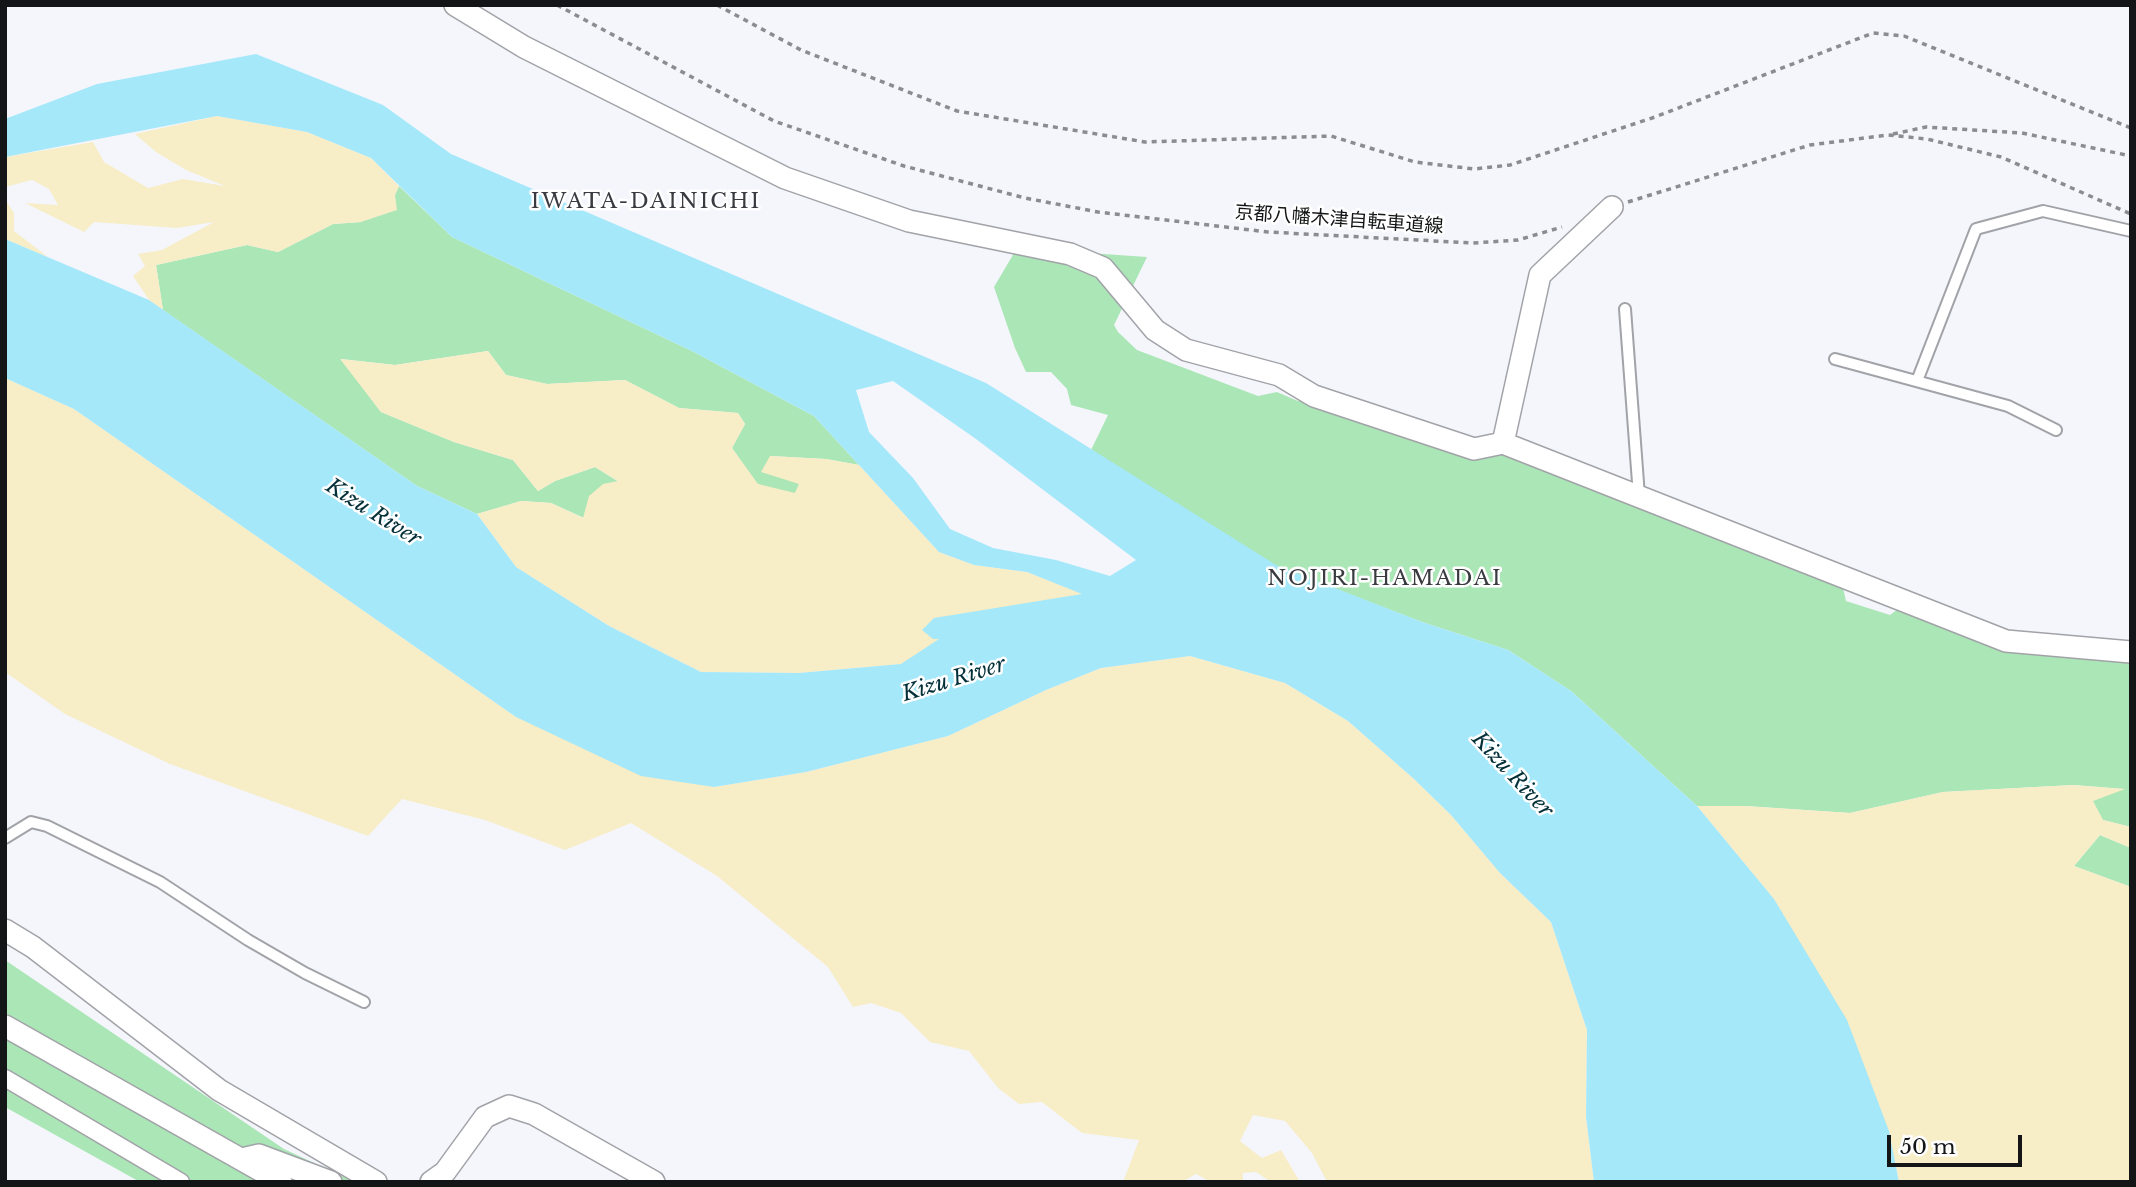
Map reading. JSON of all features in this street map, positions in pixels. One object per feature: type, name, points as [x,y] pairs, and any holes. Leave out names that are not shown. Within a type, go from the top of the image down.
[{"type":"street","points":[[455,5],[524,47],[785,177],[909,221],[1070,254],[1103,268],[1155,330],[1186,350],[1279,375],[1314,396],[1474,449],[1503,443],[2006,641],[2131,652]]},
{"type":"street","points":[[1503,443],[1540,275],[1612,207]]},
{"type":"street","points":[[5,930],[33,947],[219,1090],[376,1182]]},
{"type":"street","points":[[5,1026],[281,1182]]},
{"type":"street","points":[[5,1078],[181,1182]]},
{"type":"street","points":[[431,1182],[445,1171],[485,1116],[509,1107],[534,1114],[654,1182]]},
{"type":"street","points":[[240,1159],[259,1155],[331,1182]]},
{"type":"lane","points":[[1917,381],[1976,229],[2043,211],[2131,231]]},
{"type":"lane","points":[[1625,309],[1639,496]]},
{"type":"lane","points":[[1835,359],[2008,406],[2056,430]]},
{"type":"lane","points":[[5,838],[32,822],[47,825],[160,882],[305,974],[364,1002]]},
{"type":"path","name":"京都八幡木津自転車道線","points":[[557,5],[774,121],[904,166],[1025,198],[1098,212],[1268,232],[1473,243],[1518,240],[1574,222]]},
{"type":"path","points":[[717,5],[801,50],[957,111],[1145,142],[1331,136],[1415,162],[1474,169],[1510,165],[1655,117],[1873,33],[1904,36],[2131,128]]},
{"type":"path","points":[[1612,207],[1810,145],[1926,127],[2022,133],[2131,156]]},
{"type":"path","points":[[1888,135],[1927,139],[2001,157],[2131,214]]},
{"type":"green space","points":[[399,186],[452,237],[694,352],[814,416],[859,465],[826,459],[770,456],[799,484],[795,494],[757,484],[732,448],[745,424],[738,413],[679,408],[625,380],[547,384],[506,375],[488,351],[395,365],[341,359],[381,412],[454,442],[513,460],[538,491],[555,481],[595,467],[619,482],[584,518],[551,503],[521,501],[477,514],[417,486],[163,310],[156,265],[247,245],[278,252],[333,224],[361,222],[395,195]]},
{"type":"green space","points":[[1017,248],[1147,257],[1114,325],[1118,332],[1137,350],[1258,396],[1277,392],[1298,401],[1331,397],[1493,445],[1842,583],[1846,601],[1890,615],[1902,606],[2005,648],[2131,658],[2131,827],[2103,820],[2092,801],[2123,789],[2074,785],[1943,792],[1850,813],[1745,806],[1697,806],[1571,691],[1508,650],[1422,622],[1276,566],[1091,450],[1108,415],[1071,405],[1067,389],[1051,372],[1026,372],[1015,348],[994,287]]},
{"type":"green space","points":[[2100,835],[2131,848],[2131,887],[2074,866]]},
{"type":"green space","points":[[5,960],[284,1149],[355,1182],[304,1182],[5,1013]]},
{"type":"green space","points":[[5,1038],[259,1182],[140,1182],[5,1107]]},
{"type":"sand","points":[[217,116],[307,132],[371,158],[399,186],[395,195],[397,210],[361,222],[333,224],[278,252],[247,245],[156,265],[163,310],[149,300],[133,276],[145,266],[138,254],[162,250],[214,222],[177,228],[94,222],[84,232],[25,203],[58,205],[49,189],[32,180],[5,187],[5,157],[93,142],[104,162],[148,188],[183,179],[225,186],[186,170],[156,152],[135,134]]},
{"type":"sand","points":[[5,199],[14,213],[14,231],[48,257],[5,239]]},
{"type":"sand","points":[[488,351],[506,375],[547,384],[625,380],[679,408],[738,413],[745,424],[732,448],[758,484],[795,493],[799,484],[761,472],[770,456],[826,459],[859,465],[939,552],[974,565],[1027,572],[1083,594],[941,638],[902,664],[799,673],[701,672],[609,626],[516,567],[477,514],[521,501],[551,503],[583,518],[589,496],[603,484],[618,481],[595,467],[555,481],[538,491],[513,460],[454,442],[381,412],[340,359],[395,365]]},
{"type":"sand","points":[[5,378],[74,409],[516,717],[714,787],[806,772],[948,736],[1046,690],[1101,668],[1190,656],[1285,683],[1348,721],[1414,779],[1451,815],[1500,873],[1551,922],[1587,1030],[1586,1117],[1594,1182],[1327,1182],[1312,1153],[1285,1121],[1253,1115],[1240,1141],[1262,1158],[1281,1150],[1300,1182],[1271,1182],[1256,1172],[1243,1173],[1243,1182],[1211,1182],[1196,1174],[1182,1182],[1123,1182],[1139,1140],[1082,1133],[1042,1102],[1019,1104],[998,1088],[969,1051],[930,1042],[901,1013],[871,1003],[853,1007],[828,967],[717,876],[631,823],[565,850],[485,820],[402,799],[368,836],[170,764],[65,714],[5,672]]},
{"type":"sand","points":[[2073,785],[2125,789],[2093,801],[2103,820],[2131,827],[2131,848],[2100,835],[2074,866],[2131,887],[2131,1182],[1899,1182],[1889,1131],[1774,899],[1697,806],[1745,806],[1850,813],[1943,792]]},
{"type":"water","name":"Kizu River","points":[[256,54],[383,105],[451,154],[986,383],[1276,565],[1422,622],[1508,650],[1571,691],[1697,806],[1774,899],[1847,1020],[1889,1131],[1899,1182],[1594,1182],[1586,1117],[1587,1030],[1551,922],[1500,873],[1451,815],[1414,779],[1348,721],[1285,683],[1190,656],[1101,668],[1046,690],[948,736],[806,772],[714,787],[641,776],[516,717],[74,409],[5,378],[5,239],[149,300],[417,486],[477,514],[516,567],[609,626],[701,672],[799,673],[901,664],[939,639],[933,639],[922,630],[934,618],[1082,594],[1027,572],[974,565],[939,552],[814,416],[694,352],[452,237],[371,158],[307,132],[217,116],[5,157],[5,119],[97,84]],"holes":[[[893,381],[976,439],[1136,560],[1110,576],[1056,560],[993,548],[950,529],[913,478],[869,432],[856,390]]]},
{"type":"district","name":"IWATA-DAINICHI","points":[[646,202]]},
{"type":"district","name":"NOJIRI-HAMADAI","points":[[1385,579]]}]
